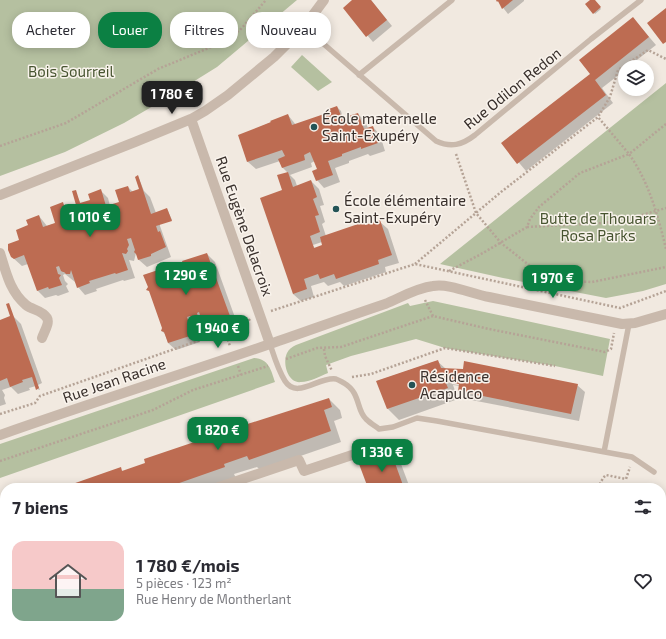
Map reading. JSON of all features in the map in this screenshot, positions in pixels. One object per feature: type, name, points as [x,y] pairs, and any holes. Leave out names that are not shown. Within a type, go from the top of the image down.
[{"type":"street","points":[[315,12],[324,0]]},
{"type":"street","points":[[0,195],[191,119],[228,95],[283,48]]},
{"type":"street","name":"Rue Eugène Delacroix","points":[[191,119],[270,344]]},
{"type":"street","points":[[0,253],[12,290],[27,306],[38,310],[47,317],[48,322],[42,338]]},
{"type":"street","name":"Rue Jean Racine","points":[[0,435],[270,344],[432,286],[451,286],[471,294],[488,298],[616,323]]},
{"type":"street","points":[[616,323],[629,324],[643,322],[666,314]]},
{"type":"street","points":[[231,483],[299,460],[304,471],[379,446]]},
{"type":"lane","points":[[358,75],[452,0]]},
{"type":"lane","name":"Rue Odilon Redon","points":[[329,48],[358,75],[436,141],[445,145],[455,145],[465,142],[475,135],[591,39],[641,0]]},
{"type":"lane","points":[[604,452],[629,324]]},
{"type":"lane","points":[[270,344],[286,383],[291,388],[299,389],[325,380],[336,379],[346,384],[354,391],[365,419],[379,429],[393,427],[417,418],[437,421],[632,457],[654,472]]},
{"type":"path","points":[[0,146],[66,123],[158,69],[216,45],[240,30],[266,0]]},
{"type":"path","points":[[415,264],[476,213],[598,117],[610,97],[618,70],[648,50],[666,59]]},
{"type":"path","points":[[598,117],[639,168],[656,211],[666,249]]},
{"type":"path","points":[[527,227],[530,219],[539,206],[580,173],[629,154],[666,124]]},
{"type":"path","points":[[456,153],[476,213],[501,243],[534,269],[547,276],[568,281],[592,282],[666,267]]},
{"type":"path","points":[[449,271],[527,227],[604,223],[628,219],[666,208]]},
{"type":"path","points":[[422,289],[433,316]]},
{"type":"path","points":[[0,461],[153,410],[194,390],[318,348],[324,349],[341,347],[433,316],[489,329],[605,352],[611,349],[620,308],[666,291]]},
{"type":"path","points":[[324,349],[325,356],[336,379],[371,374],[445,348],[555,366]]},
{"type":"path","points":[[35,402],[37,409]]},
{"type":"path","points":[[600,483],[606,475],[626,479],[632,457]]},
{"type":"green space","name":"Bois Sourreil","points":[[0,0],[297,0],[283,12],[246,12],[246,43],[217,67],[172,95],[124,123],[65,152],[0,176]]},
{"type":"green space","points":[[302,55],[332,82],[318,91],[291,67]]},
{"type":"green space","name":"Butte de Thouars Rosa Parks","points":[[666,83],[666,284],[643,291],[606,298],[440,264],[650,96],[654,96],[654,93]]},
{"type":"green space","points":[[433,301],[610,339],[603,376],[555,366],[445,348],[416,339],[351,356],[326,365],[328,373],[308,381],[296,382],[287,372],[285,362],[287,353],[296,345],[408,303],[410,306]]},
{"type":"green space","points":[[254,358],[263,360],[269,366],[275,382],[0,478],[0,444]]},
{"type":"building","points":[[352,0],[371,0],[387,20],[366,37],[343,8]]},
{"type":"building","points":[[496,0],[513,0],[502,9]]},
{"type":"building","points":[[590,0],[595,0],[601,7],[593,14],[585,4]]},
{"type":"building","points":[[666,8],[666,42],[663,44],[647,23]]},
{"type":"building","points":[[633,17],[649,37],[620,60],[618,60],[618,62],[595,80],[606,95],[517,164],[501,143],[590,74],[579,60]]},
{"type":"building","points":[[337,106],[342,118],[358,113],[364,129],[373,126],[378,143],[361,149],[361,147],[328,161],[333,175],[316,181],[312,171],[317,169],[310,152],[304,155],[305,160],[282,168],[278,159],[285,156],[282,150],[247,162],[238,135],[288,114],[292,125],[327,113],[326,110]]},
{"type":"building","points":[[288,172],[293,187],[311,180],[317,197],[313,199],[319,215],[315,216],[320,232],[310,236],[314,248],[322,245],[320,237],[364,222],[365,225],[380,220],[392,255],[378,260],[379,264],[336,279],[334,274],[320,279],[318,274],[304,279],[307,289],[293,294],[260,198],[282,190],[277,175]]},
{"type":"building","points":[[138,175],[151,214],[167,208],[172,221],[156,226],[158,232],[160,231],[166,247],[151,254],[151,256],[138,260],[134,252],[135,250],[131,238],[127,239],[129,245],[127,249],[128,251],[126,254],[122,253],[128,270],[89,281],[90,283],[77,288],[71,270],[70,274],[66,274],[61,271],[59,266],[56,267],[58,274],[61,275],[59,278],[62,285],[49,289],[48,287],[37,291],[24,255],[14,259],[11,257],[8,250],[8,244],[19,240],[16,230],[28,225],[26,220],[39,215],[43,227],[55,223],[50,207],[63,202],[65,209],[76,205],[72,191],[76,190],[80,203],[90,200],[88,194],[101,189],[106,206],[119,202],[115,190],[128,186],[130,192],[139,189],[135,177]]},
{"type":"building","points":[[207,253],[230,316],[203,324],[199,312],[197,313],[197,320],[193,320],[190,316],[187,317],[193,335],[168,343],[164,332],[161,331],[162,328],[149,291],[146,290],[148,287],[143,275],[170,266],[171,272],[184,267],[182,261]]},
{"type":"building","points":[[9,303],[39,388],[36,390],[32,377],[22,380],[23,382],[10,387],[7,378],[0,381],[0,320],[10,316],[6,304]]},
{"type":"building","points":[[438,360],[441,368],[463,369],[464,361],[578,384],[571,414],[458,391],[459,384],[445,381],[448,388],[387,409],[376,381]]},
{"type":"building","points":[[329,398],[332,407],[324,410],[331,431],[249,460],[247,456],[224,464],[225,467],[179,483],[75,483],[121,467],[122,471],[145,463],[144,459],[215,435],[216,439],[239,431],[238,427]]},
{"type":"building","points":[[391,452],[402,483],[366,483],[359,464]]},
{"type":"place","name":"École maternelle Saint-Exupéry","points":[[314,127]]},
{"type":"place","name":"École élémentaire Saint-Exupéry","points":[[336,209]]},
{"type":"place","name":"Résidence Acapulco","points":[[412,385]]}]
